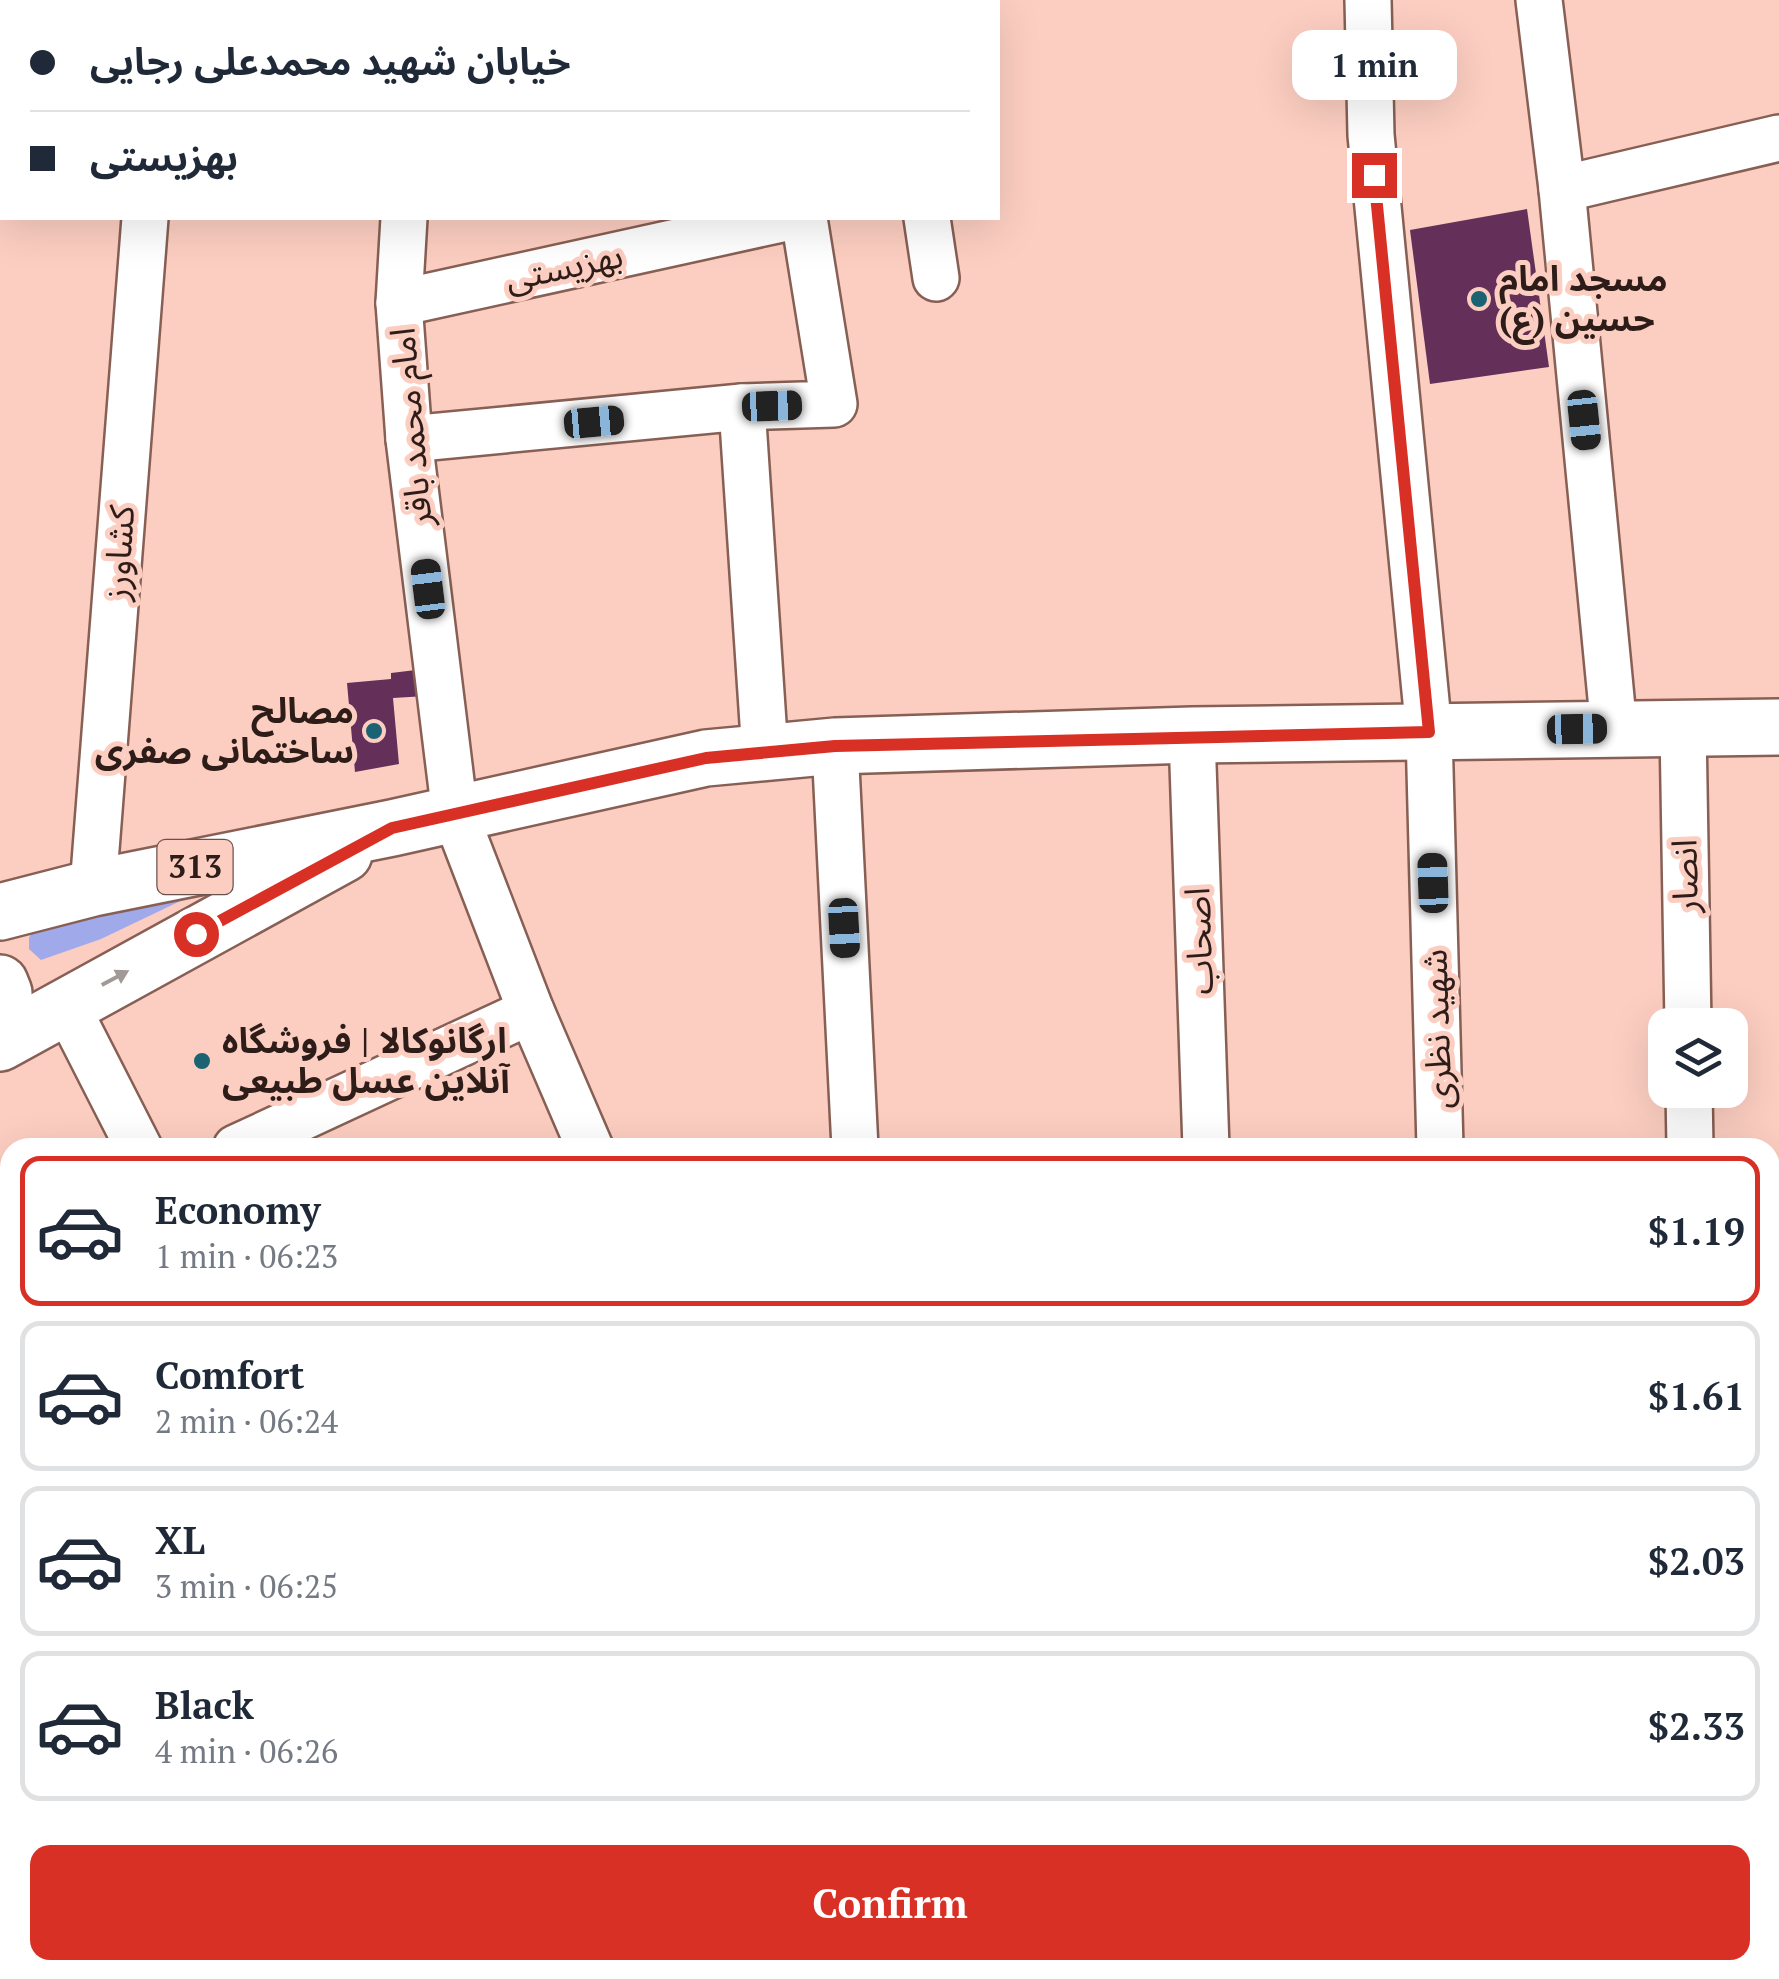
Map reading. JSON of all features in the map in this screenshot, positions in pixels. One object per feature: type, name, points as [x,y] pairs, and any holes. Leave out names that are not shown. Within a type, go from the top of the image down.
[{"type":"main road","name":"313","points":[[0,912],[93,888],[392,828],[706,758],[835,746],[1192,735],[1779,727]]},
{"type":"main road","name":"313","points":[[0,1043],[392,828]]},
{"type":"main road","points":[[0,983],[4,994],[0,1034]]},
{"type":"street","points":[[1368,0],[1371,135],[1429,732]]},
{"type":"street","points":[[1539,0],[1562,189],[1614,728]]},
{"type":"street","points":[[1562,189],[1779,138]]},
{"type":"street","name":"کشاورز","points":[[93,888],[145,220]]},
{"type":"street","name":"امام محمد باقر","points":[[404,220],[400,303],[410,440],[455,814],[531,1011],[586,1138]]},
{"type":"street","name":"بهزیستی","points":[[400,303],[777,220]]},
{"type":"street","points":[[410,440],[742,407],[834,404],[804,220]]},
{"type":"street","points":[[928,220],[936,278]]},
{"type":"street","points":[[742,407],[765,752]]},
{"type":"street","name":"انصار","points":[[1683,727],[1688,1008]]},
{"type":"street","name":"شهید نظری","points":[[1429,732],[1440,1138]]},
{"type":"street","name":"اصحاب","points":[[1192,735],[1206,1138]]},
{"type":"street","points":[[835,746],[855,1138]]},
{"type":"street","points":[[66,1004],[134,1138]]},
{"type":"street","points":[[258,1138],[531,1011]]},
{"type":"street","points":[[1689,1108],[1690,1138]]},
{"type":"shaded area","points":[[216,884],[101,939],[41,960],[29,949],[33,929]]},
{"type":"building","name":"مسجد امام حسین (ع)","points":[[1527,209],[1549,367],[1430,384],[1410,230]]},
{"type":"building","name":"مصالح ساختمانی صفری","points":[[424,669],[426,696],[393,698],[399,764],[355,772],[347,683],[391,679],[391,673]]},
{"type":"place","name":"مسجد امام حسین (ع)","points":[[1479,299]]},
{"type":"place","name":"مصالح ساختمانی صفری","points":[[374,731]]},
{"type":"place","name":"ارگانوکالا | فروشگاه آنلاین عسل طبیعی","points":[[202,1061]]},
{"type":"route","points":[[196,934],[392,828],[706,758],[835,746],[1429,732],[1374,175]]}]
